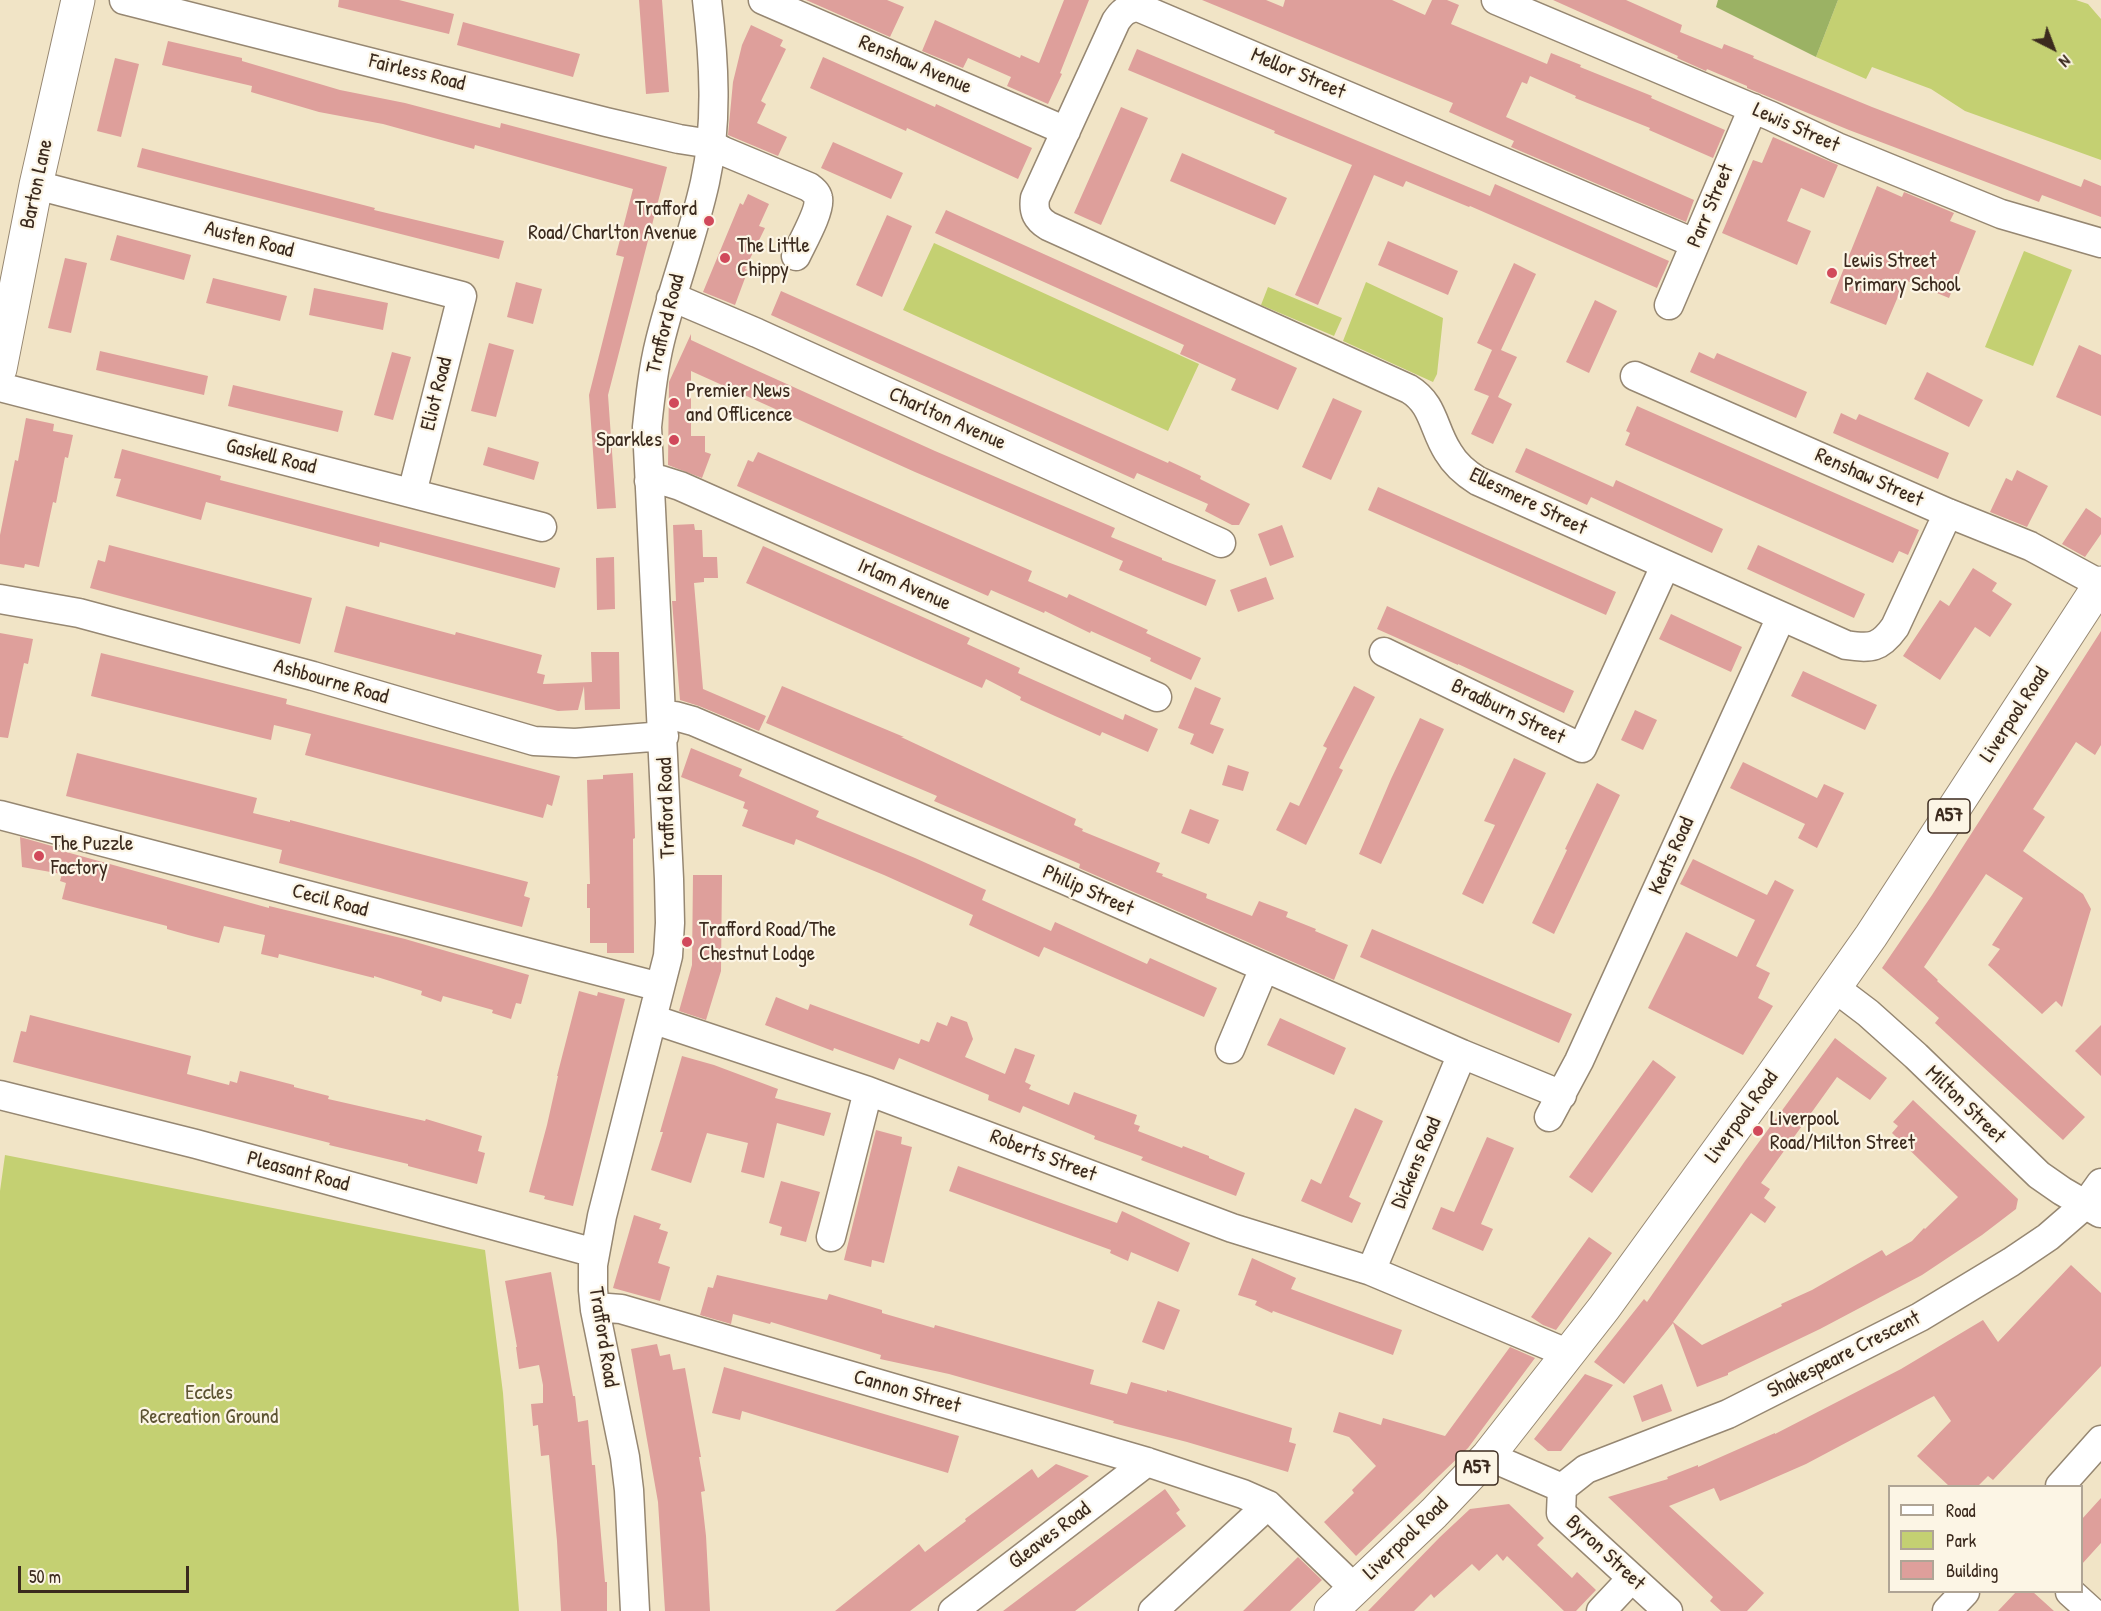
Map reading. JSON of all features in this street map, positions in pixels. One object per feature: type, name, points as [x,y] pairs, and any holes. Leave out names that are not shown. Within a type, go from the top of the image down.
[{"type":"main road","name":"Barton Lane","points":[[0,369],[36,185],[78,0]]},
{"type":"main road","name":"Liverpool Road","points":[[1343,1600],[1434,1513],[1488,1456],[1569,1354],[1669,1219],[1881,922],[2101,583]]},
{"type":"street","name":"Fairless Road","points":[[124,0],[606,122],[711,144],[809,187],[815,192],[819,200],[817,210],[796,256]]},
{"type":"street","name":"Trafford Road","points":[[635,1611],[629,1490],[625,1456],[592,1290],[595,1253],[626,1114],[668,956],[670,923],[663,726],[647,427],[651,386],[671,298],[705,182],[711,144],[713,70],[707,0]]},
{"type":"street","name":"Renshaw Avenue","points":[[763,0],[1066,131]]},
{"type":"street","name":"Lewis Street","points":[[1496,0],[1753,108],[1837,147],[2001,214],[2101,243]]},
{"type":"street","name":"Mellor Street","points":[[1048,226],[1041,222],[1035,214],[1035,198],[1116,21],[1122,12],[1138,7],[1694,243]]},
{"type":"street","name":"Parr Street","points":[[1669,305],[1753,108]]},
{"type":"street","name":"Austen Road","points":[[36,185],[462,296]]},
{"type":"street","name":"Ellesmere Street","points":[[1048,226],[1409,388],[1425,401],[1447,450],[1466,474],[1478,481],[1846,645],[1862,648],[1874,646],[1886,639],[1895,627],[1948,513]]},
{"type":"street","name":"Eliot Road","points":[[412,493],[462,296]]},
{"type":"street","name":"Charlton Avenue","points":[[671,298],[768,338],[1221,543]]},
{"type":"street","name":"Renshaw Street","points":[[1635,376],[1948,513],[2030,546],[2101,583]]},
{"type":"street","name":"Gaskell Road","points":[[0,387],[542,527]]},
{"type":"street","name":"Irlam Avenue","points":[[649,481],[661,480],[680,486],[1157,697]]},
{"type":"street","name":"Bradburn Street","points":[[1384,652],[1582,748],[1665,566]]},
{"type":"street","name":"Ashbourne Road","points":[[0,599],[79,613],[313,676],[534,741],[575,743],[663,726]]},
{"type":"street","name":"Keats Road","points":[[1520,1077],[1555,1106],[1583,1053],[1781,617]]},
{"type":"street","name":"Philip Street","points":[[663,726],[675,716],[693,721],[1462,1054],[1520,1077]]},
{"type":"street","name":"Cecil Road","points":[[0,815],[660,987]]},
{"type":"street","points":[[1230,1048],[1264,968]]},
{"type":"street","name":"Milton Street","points":[[1835,988],[1868,1013],[1916,1056],[2039,1175],[2062,1191],[2096,1200]]},
{"type":"street","name":"Roberts Street","points":[[652,1019],[868,1091],[1232,1228],[1371,1271],[1569,1354]]},
{"type":"street","name":"Dickens Road","points":[[1371,1271],[1462,1054]]},
{"type":"street","points":[[831,1237],[868,1091]]},
{"type":"street","name":"Pleasant Road","points":[[0,1095],[196,1144],[595,1253]]},
{"type":"street","name":"Shakespeare Crescent","points":[[1562,1488],[1586,1469],[1728,1414],[1920,1317],[2011,1262],[2096,1200]]},
{"type":"street","name":"Cannon Street","points":[[595,1310],[621,1309],[1147,1462],[1242,1495]]},
{"type":"street","points":[[2061,1485],[2101,1440]]},
{"type":"street","points":[[1488,1456],[1562,1488]]},
{"type":"street","name":"Gleaves Road","points":[[953,1611],[1147,1462]]},
{"type":"street","name":"Byron Street","points":[[1562,1488],[1561,1513],[1668,1611]]},
{"type":"street","points":[[1153,1611],[1242,1495],[1343,1600]]},
{"type":"street","points":[[1601,1611],[1632,1578]]},
{"type":"street","points":[[1947,1611],[1964,1593]]},
{"type":"street","points":[[2071,1593],[2091,1611]]},
{"type":"green space","points":[[1718,0],[1838,0],[1816,57],[1716,7]]},
{"type":"green space","points":[[1838,0],[2076,0],[2088,4],[2101,19],[2101,160],[1965,111],[1931,89],[1872,67],[1866,79],[1816,57]]},
{"type":"green space","points":[[934,243],[1199,364],[1168,431],[903,310]]},
{"type":"green space","points":[[2024,251],[2072,270],[2033,366],[1985,347]]},
{"type":"green space","points":[[1366,282],[1443,318],[1437,374],[1433,382],[1343,341]]},
{"type":"green space","points":[[1268,287],[1342,318],[1334,336],[1261,305]]},
{"type":"green space","name":"Eccles Recreation Ground","points":[[5,1155],[485,1250],[503,1393],[519,1611],[0,1611],[0,1191]]},
{"type":"building","points":[[339,0],[399,0],[454,14],[449,34],[338,7]]},
{"type":"building","points":[[639,0],[662,0],[669,92],[646,94]]},
{"type":"building","points":[[806,0],[887,0],[904,7],[890,37]]},
{"type":"building","points":[[1064,0],[1089,0],[1060,73],[1062,74],[1048,104],[1007,86],[1011,77],[968,58],[963,68],[922,51],[935,20],[1020,58],[1021,55],[1039,63]]},
{"type":"building","points":[[1202,0],[1266,0],[1283,7],[1285,0],[1392,0],[1425,15],[1432,0],[1447,0],[1459,5],[1451,24],[1547,64],[1551,53],[1725,130],[1713,158],[1530,76],[1527,84],[1522,82],[1506,117],[1694,200],[1686,222],[1511,147],[1514,141],[1449,112],[1453,103]]},
{"type":"building","points":[[1553,0],[1626,0],[1682,25],[1680,32],[1722,49],[1724,44],[1872,107],[2081,187],[2084,179],[2101,186],[2101,217],[2042,195],[2039,202],[1849,130],[1707,69],[1706,71],[1677,58],[1678,56]]},
{"type":"building","points":[[463,22],[580,54],[573,77],[457,45]]},
{"type":"building","points":[[751,25],[783,40],[780,46],[786,49],[761,101],[766,104],[757,123],[787,137],[778,156],[728,135],[733,82],[742,45]]},
{"type":"building","points":[[168,41],[242,58],[242,61],[340,90],[405,103],[500,128],[501,123],[667,167],[608,395],[616,508],[597,509],[589,395],[624,257],[616,255],[633,189],[475,145],[474,149],[383,124],[319,112],[251,92],[252,86],[162,65]]},
{"type":"building","points":[[1137,49],[1490,196],[1495,184],[1669,261],[1657,288],[1470,206],[1406,181],[1403,187],[1374,175],[1318,305],[1295,295],[1352,165],[1128,70]]},
{"type":"building","points":[[823,57],[935,107],[936,104],[1032,148],[1018,179],[907,128],[906,131],[810,88]]},
{"type":"building","points":[[115,58],[139,64],[121,137],[97,131]]},
{"type":"building","points":[[1121,107],[1148,118],[1101,225],[1074,213]]},
{"type":"building","points":[[1773,137],[1838,165],[1824,198],[1801,188],[1787,221],[1811,231],[1797,265],[1722,233],[1753,160],[1762,163]]},
{"type":"building","points":[[833,142],[903,173],[891,199],[821,168]]},
{"type":"building","points":[[142,148],[375,208],[374,210],[504,241],[499,259],[137,167]]},
{"type":"building","points":[[1182,153],[1287,198],[1275,225],[1170,181]]},
{"type":"building","points":[[1877,186],[1902,197],[1904,192],[1954,213],[1950,221],[1976,231],[1949,298],[1905,280],[1886,325],[1830,303]]},
{"type":"building","points":[[748,194],[769,204],[759,226],[765,228],[745,269],[748,270],[735,305],[703,292],[740,203],[743,205]]},
{"type":"building","points":[[946,210],[1297,368],[1278,410],[1231,390],[1236,379],[1180,354],[1184,345],[935,233]]},
{"type":"building","points":[[887,215],[912,226],[882,297],[856,285]]},
{"type":"building","points":[[117,235],[191,255],[184,280],[110,260]]},
{"type":"building","points":[[1388,241],[1458,271],[1448,295],[1378,265]]},
{"type":"building","points":[[65,258],[87,263],[71,333],[48,328]]},
{"type":"building","points":[[1514,263],[1536,274],[1501,350],[1517,357],[1498,397],[1512,404],[1493,444],[1471,434],[1489,396],[1474,390],[1492,350],[1477,343]]},
{"type":"building","points":[[213,278],[287,296],[280,321],[206,303]]},
{"type":"building","points":[[516,282],[542,289],[533,324],[507,317]]},
{"type":"building","points":[[314,288],[388,303],[383,330],[309,315]]},
{"type":"building","points":[[781,291],[1168,463],[1169,461],[1250,504],[1239,525],[1232,525],[1205,511],[1208,504],[1137,473],[1134,479],[771,315]]},
{"type":"building","points":[[1595,300],[1617,311],[1589,373],[1566,362]]},
{"type":"building","points":[[691,334],[691,340],[747,366],[935,451],[1115,528],[1111,537],[1162,558],[1162,560],[1216,580],[1206,606],[1119,570],[1123,561],[915,472],[691,371],[691,436],[705,436],[705,452],[711,454],[702,478],[668,465],[669,382]]},
{"type":"building","points":[[489,343],[514,350],[496,417],[471,411]]},
{"type":"building","points":[[2079,345],[2101,355],[2101,416],[2056,397]]},
{"type":"building","points":[[100,351],[208,376],[204,395],[96,370]]},
{"type":"building","points":[[392,352],[411,357],[393,420],[374,415]]},
{"type":"building","points":[[1699,352],[1714,359],[1717,353],[1807,392],[1796,418],[1690,372]]},
{"type":"building","points":[[1927,372],[1983,400],[1969,427],[1914,399]]},
{"type":"building","points":[[233,385],[343,411],[338,432],[228,406]]},
{"type":"building","points":[[1333,398],[1362,411],[1331,480],[1302,467]]},
{"type":"building","points":[[1637,406],[1919,530],[1908,555],[1899,551],[1893,563],[1625,445],[1630,433],[1626,431]]},
{"type":"building","points":[[1841,413],[1856,420],[1859,414],[1949,453],[1938,479],[1833,433]]},
{"type":"building","points":[[26,418],[54,424],[53,431],[73,435],[68,458],[65,457],[56,503],[53,502],[39,567],[25,564],[24,568],[0,564],[0,535]]},
{"type":"building","points":[[488,447],[539,462],[534,480],[483,465]]},
{"type":"building","points":[[1526,448],[1613,487],[1616,480],[1723,529],[1712,553],[1591,497],[1587,505],[1515,472]]},
{"type":"building","points":[[122,449],[221,476],[220,480],[560,568],[555,588],[380,542],[379,547],[206,502],[201,520],[116,496],[121,479],[114,478]]},
{"type":"building","points":[[758,452],[1032,571],[1028,581],[1067,598],[1069,594],[1148,630],[1146,633],[1201,658],[1191,680],[1150,661],[1151,658],[1091,631],[1090,633],[1045,611],[1044,613],[991,590],[988,596],[737,486],[748,460],[753,462]]},
{"type":"building","points":[[2017,470],[2048,486],[2027,527],[1990,512],[2006,478],[2012,481]]},
{"type":"building","points":[[1378,487],[1616,592],[1606,615],[1368,510]]},
{"type":"building","points":[[2086,508],[2101,518],[2101,534],[2085,557],[2062,544]]},
{"type":"building","points":[[694,524],[695,530],[702,530],[703,557],[717,557],[718,578],[704,578],[704,582],[694,583],[703,689],[766,716],[759,731],[680,700],[672,601],[676,601],[673,525]]},
{"type":"building","points":[[1282,525],[1294,557],[1270,566],[1258,534]]},
{"type":"building","points":[[109,545],[312,598],[300,644],[90,588],[98,560],[105,562]]},
{"type":"building","points":[[1758,545],[1865,594],[1854,618],[1747,569]]},
{"type":"building","points":[[763,546],[970,638],[967,644],[1020,668],[1018,673],[1123,720],[1125,714],[1158,729],[1148,752],[1102,732],[1100,736],[1055,716],[1020,700],[1021,697],[986,679],[982,688],[746,583]]},
{"type":"building","points":[[614,557],[615,609],[597,610],[596,558]]},
{"type":"building","points":[[1973,568],[1997,583],[1992,591],[2012,604],[1990,637],[1975,627],[1940,680],[1903,656],[1940,600],[1949,606]]},
{"type":"building","points":[[1266,577],[1274,599],[1238,612],[1230,590]]},
{"type":"building","points":[[346,606],[542,655],[537,673],[545,675],[543,684],[592,682],[591,652],[619,652],[620,709],[585,710],[584,686],[578,710],[558,711],[334,652]]},
{"type":"building","points":[[1387,606],[1574,691],[1564,713],[1377,629]]},
{"type":"building","points":[[1671,614],[1742,647],[1731,672],[1659,639]]},
{"type":"building","points":[[2101,631],[2101,745],[2095,755],[2076,742],[2033,809],[2045,817],[2023,851],[2083,894],[2091,909],[2062,1007],[2056,1001],[2042,1014],[1988,965],[2000,949],[1992,945],[2023,898],[1986,874],[1924,967],[2085,1117],[2063,1140],[1935,1023],[1939,1018],[1882,968],[1932,895]]},
{"type":"building","points":[[0,633],[33,639],[28,664],[24,663],[8,738],[0,737]]},
{"type":"building","points":[[101,653],[287,699],[286,704],[560,776],[552,806],[547,804],[543,818],[305,755],[311,734],[274,725],[271,740],[91,696]]},
{"type":"building","points":[[1803,671],[1877,705],[1865,730],[1791,696]]},
{"type":"building","points":[[782,686],[904,737],[901,737],[1076,819],[1074,825],[1083,829],[1082,831],[1160,863],[1156,872],[1207,894],[1206,898],[1252,916],[1259,901],[1288,912],[1286,917],[1348,945],[1334,980],[1079,868],[1080,864],[934,801],[937,796],[766,723]]},
{"type":"building","points":[[1354,686],[1375,697],[1339,768],[1343,770],[1306,845],[1276,830],[1290,802],[1299,806],[1327,748],[1323,746]]},
{"type":"building","points":[[1195,687],[1221,698],[1210,724],[1224,729],[1213,754],[1190,744],[1194,734],[1178,728]]},
{"type":"building","points":[[1635,710],[1657,720],[1643,750],[1621,740]]},
{"type":"building","points":[[1420,718],[1444,729],[1381,864],[1359,854]]},
{"type":"building","points":[[691,748],[742,769],[739,776],[819,811],[816,817],[986,890],[982,900],[1051,931],[1055,922],[1147,964],[1150,958],[1217,988],[1204,1017],[1044,947],[1039,957],[969,925],[973,915],[884,875],[796,839],[794,845],[742,826],[748,810],[743,808],[745,802],[681,777]]},
{"type":"building","points":[[77,753],[257,798],[253,813],[290,822],[290,820],[528,882],[524,896],[530,898],[522,927],[279,863],[282,850],[66,796]]},
{"type":"building","points":[[1514,758],[1546,773],[1483,904],[1462,894],[1495,825],[1484,821]]},
{"type":"building","points":[[1743,762],[1817,798],[1824,784],[1844,793],[1817,848],[1798,838],[1805,824],[1730,788]]},
{"type":"building","points":[[1228,765],[1249,772],[1243,791],[1222,785]]},
{"type":"building","points":[[633,773],[634,953],[607,953],[607,943],[590,943],[590,908],[587,908],[587,884],[590,884],[587,780],[603,779],[603,775]]},
{"type":"building","points":[[1597,783],[1620,795],[1554,934],[1532,923]]},
{"type":"building","points":[[1190,809],[1219,820],[1209,844],[1181,833]]},
{"type":"building","points":[[20,837],[59,848],[59,850],[269,908],[269,906],[405,939],[529,975],[521,1004],[516,1003],[511,1019],[492,1013],[493,1010],[443,996],[441,1002],[421,995],[422,991],[374,976],[374,978],[279,954],[278,958],[261,954],[265,935],[224,926],[219,943],[167,929],[167,926],[62,899],[66,883],[60,881],[62,874],[22,867]]},
{"type":"building","points":[[1693,859],[1767,895],[1775,880],[1794,890],[1756,966],[1770,973],[1758,998],[1773,1006],[1743,1055],[1648,1008],[1686,932],[1737,957],[1755,920],[1680,884]]},
{"type":"building","points":[[693,875],[722,875],[721,971],[706,1020],[679,1011],[692,965]]},
{"type":"building","points":[[1372,929],[1572,1014],[1559,1043],[1360,957]]},
{"type":"building","points":[[579,991],[597,996],[598,992],[625,999],[573,1206],[544,1199],[545,1196],[529,1192]]},
{"type":"building","points":[[776,997],[808,1010],[810,1004],[919,1044],[921,1039],[929,1042],[937,1022],[947,1026],[951,1016],[967,1022],[973,1039],[965,1057],[1005,1074],[1015,1048],[1035,1055],[1025,1082],[1031,1085],[1029,1089],[1069,1105],[1074,1092],[1137,1115],[1134,1124],[1140,1126],[1138,1131],[1209,1156],[1209,1158],[1245,1173],[1236,1196],[1141,1160],[1143,1157],[1094,1139],[1095,1136],[1023,1106],[1020,1113],[988,1100],[989,1095],[899,1058],[894,1070],[834,1048],[833,1051],[765,1025]]},
{"type":"building","points":[[30,1015],[191,1056],[187,1074],[229,1085],[230,1081],[237,1083],[240,1071],[329,1096],[328,1099],[425,1121],[426,1119],[482,1136],[478,1151],[485,1153],[477,1184],[329,1145],[330,1143],[13,1062],[21,1031],[26,1032]]},
{"type":"building","points":[[1280,1018],[1346,1048],[1334,1075],[1267,1045]]},
{"type":"building","points":[[2101,1025],[2101,1076],[2075,1051]]},
{"type":"building","points":[[1835,1038],[1887,1078],[1870,1100],[1837,1077],[1761,1183],[1770,1189],[1764,1198],[1776,1207],[1765,1223],[1751,1213],[1673,1322],[1702,1345],[1782,1306],[1781,1304],[1812,1290],[1882,1250],[1886,1256],[1912,1241],[1925,1229],[1958,1197],[1892,1133],[1898,1126],[1893,1122],[1913,1100],[2018,1199],[2016,1209],[1922,1275],[1728,1375],[1697,1387],[1673,1323],[1624,1384],[1594,1362],[1644,1299],[1647,1302],[1745,1161]]},
{"type":"building","points":[[682,1056],[714,1065],[778,1089],[775,1098],[831,1113],[824,1136],[777,1123],[764,1178],[741,1172],[748,1143],[707,1133],[691,1183],[651,1170]]},
{"type":"building","points":[[1653,1060],[1676,1077],[1592,1193],[1569,1177]]},
{"type":"building","points":[[1355,1108],[1383,1121],[1349,1197],[1361,1203],[1352,1223],[1301,1201],[1311,1179],[1321,1184]]},
{"type":"building","points":[[876,1130],[902,1137],[901,1144],[912,1147],[884,1263],[872,1260],[871,1267],[844,1260]]},
{"type":"building","points":[[1487,1137],[1514,1148],[1481,1224],[1493,1229],[1483,1251],[1432,1229],[1441,1207],[1454,1212]]},
{"type":"building","points":[[958,1166],[1117,1223],[1122,1211],[1190,1243],[1178,1272],[1131,1252],[1128,1261],[1110,1253],[1111,1250],[949,1191]]},
{"type":"building","points":[[781,1181],[820,1192],[806,1242],[780,1235],[782,1227],[769,1223]]},
{"type":"building","points":[[634,1215],[661,1224],[659,1229],[668,1232],[658,1263],[670,1267],[660,1301],[613,1288]]},
{"type":"building","points":[[1589,1237],[1612,1253],[1556,1330],[1543,1325],[1531,1317]]},
{"type":"building","points":[[1252,1258],[1296,1278],[1291,1289],[1402,1330],[1393,1355],[1273,1311],[1272,1313],[1255,1305],[1257,1301],[1238,1295]]},
{"type":"building","points":[[2071,1265],[2101,1293],[2101,1366],[1993,1480],[1988,1476],[1979,1485],[1948,1485],[1917,1456],[1951,1421],[1934,1396],[1806,1464],[1742,1492],[1720,1501],[1714,1488],[1669,1506],[1764,1593],[1747,1611],[1721,1611],[1710,1601],[1713,1597],[1608,1497],[1668,1479],[1667,1477],[1698,1465],[1698,1467],[1775,1434],[1901,1369],[1983,1320],[1998,1342]]},
{"type":"building","points":[[551,1272],[578,1422],[588,1420],[592,1465],[595,1465],[605,1582],[607,1582],[607,1611],[561,1611],[549,1455],[541,1456],[538,1425],[533,1426],[531,1404],[543,1403],[543,1385],[539,1365],[519,1369],[505,1281]]},
{"type":"building","points":[[717,1275],[827,1300],[829,1294],[934,1328],[935,1325],[1094,1370],[1090,1384],[1127,1394],[1131,1382],[1167,1392],[1167,1390],[1292,1428],[1289,1442],[1296,1444],[1288,1472],[949,1374],[880,1359],[881,1355],[771,1322],[770,1324],[733,1314],[731,1324],[700,1315],[708,1287],[713,1288]]},
{"type":"building","points":[[1158,1301],[1180,1310],[1164,1350],[1142,1342]]},
{"type":"building","points":[[657,1344],[660,1356],[670,1354],[673,1370],[685,1368],[705,1491],[701,1492],[710,1611],[665,1611],[658,1502],[631,1349]]},
{"type":"building","points":[[1510,1347],[1535,1358],[1468,1448],[1356,1556],[1324,1522],[1354,1493],[1352,1490],[1376,1466],[1349,1437],[1333,1432],[1339,1412],[1381,1425],[1383,1418],[1445,1436]]},
{"type":"building","points":[[724,1367],[959,1436],[948,1473],[742,1411],[740,1420],[712,1413]]},
{"type":"building","points":[[1585,1374],[1613,1385],[1561,1451],[1548,1451],[1534,1439]]},
{"type":"building","points":[[1662,1384],[1672,1411],[1642,1422],[1633,1396]]},
{"type":"building","points":[[1056,1464],[1089,1476],[910,1611],[835,1611],[919,1544],[925,1552],[1032,1469],[1038,1478]]},
{"type":"building","points":[[1165,1489],[1180,1510],[1176,1513],[1186,1526],[1075,1611],[1003,1611]]},
{"type":"building","points":[[2101,1498],[2101,1543],[2083,1563],[2083,1518]]},
{"type":"building","points":[[1509,1504],[1544,1538],[1537,1545],[1572,1578],[1577,1572],[1596,1590],[1576,1611],[1564,1611],[1507,1556],[1503,1561],[1497,1554],[1479,1571],[1472,1564],[1434,1598],[1431,1594],[1414,1611],[1368,1611],[1470,1509]]},
{"type":"building","points":[[1298,1557],[1322,1580],[1290,1611],[1243,1611]]},
{"type":"building","points":[[2015,1593],[2034,1593],[2054,1611],[1998,1611]]},
{"type":"place","name":"Trafford Road/Charlton Avenue","points":[[709,221]]},
{"type":"place","name":"The Little Chippy","points":[[725,258]]},
{"type":"place","name":"Lewis Street Primary School","points":[[1832,273]]},
{"type":"place","name":"Premier News and Offlicence","points":[[674,403]]},
{"type":"place","name":"Sparkles","points":[[674,440]]},
{"type":"place","name":"The Puzzle Factory","points":[[39,856]]},
{"type":"place","name":"Trafford Road/The Chestnut Lodge","points":[[687,942]]},
{"type":"place","name":"Liverpool Road/Milton Street","points":[[1758,1131]]}]
